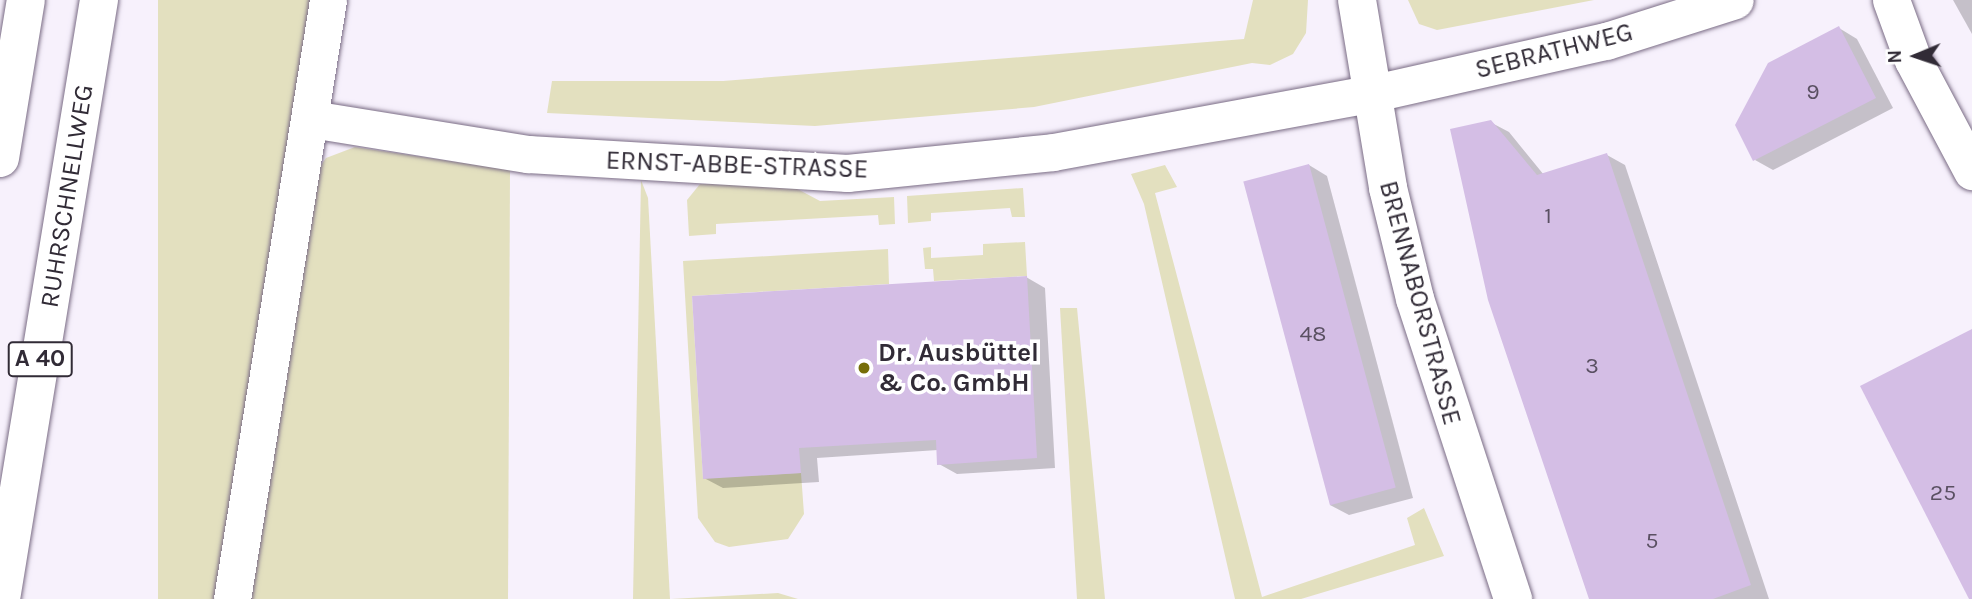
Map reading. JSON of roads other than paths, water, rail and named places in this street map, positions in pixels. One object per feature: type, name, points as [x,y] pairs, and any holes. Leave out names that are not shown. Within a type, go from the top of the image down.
[{"type":"main road","points":[[0,158],[26,0]]},
{"type":"main road","name":"RUHRSCHNELLWEG","points":[[1,599],[99,0]]},
{"type":"main road","name":"BRENNABORSTRASSE","points":[[1357,0],[1370,94],[1435,370],[1513,599]]},
{"type":"street","points":[[232,599],[328,0]]},
{"type":"street","name":"SEBRATHWEG","points":[[1370,94],[1606,41],[1735,0]]},
{"type":"street","points":[[1891,0],[1913,60],[1972,171]]},
{"type":"street","name":"ERNST-ABBE-STRASSE","points":[[311,119],[527,154],[847,173],[1053,152],[1370,94]]},
{"type":"place","name":"Dr. Ausbüttel & Co. GmbH","points":[[864,368]]}]
